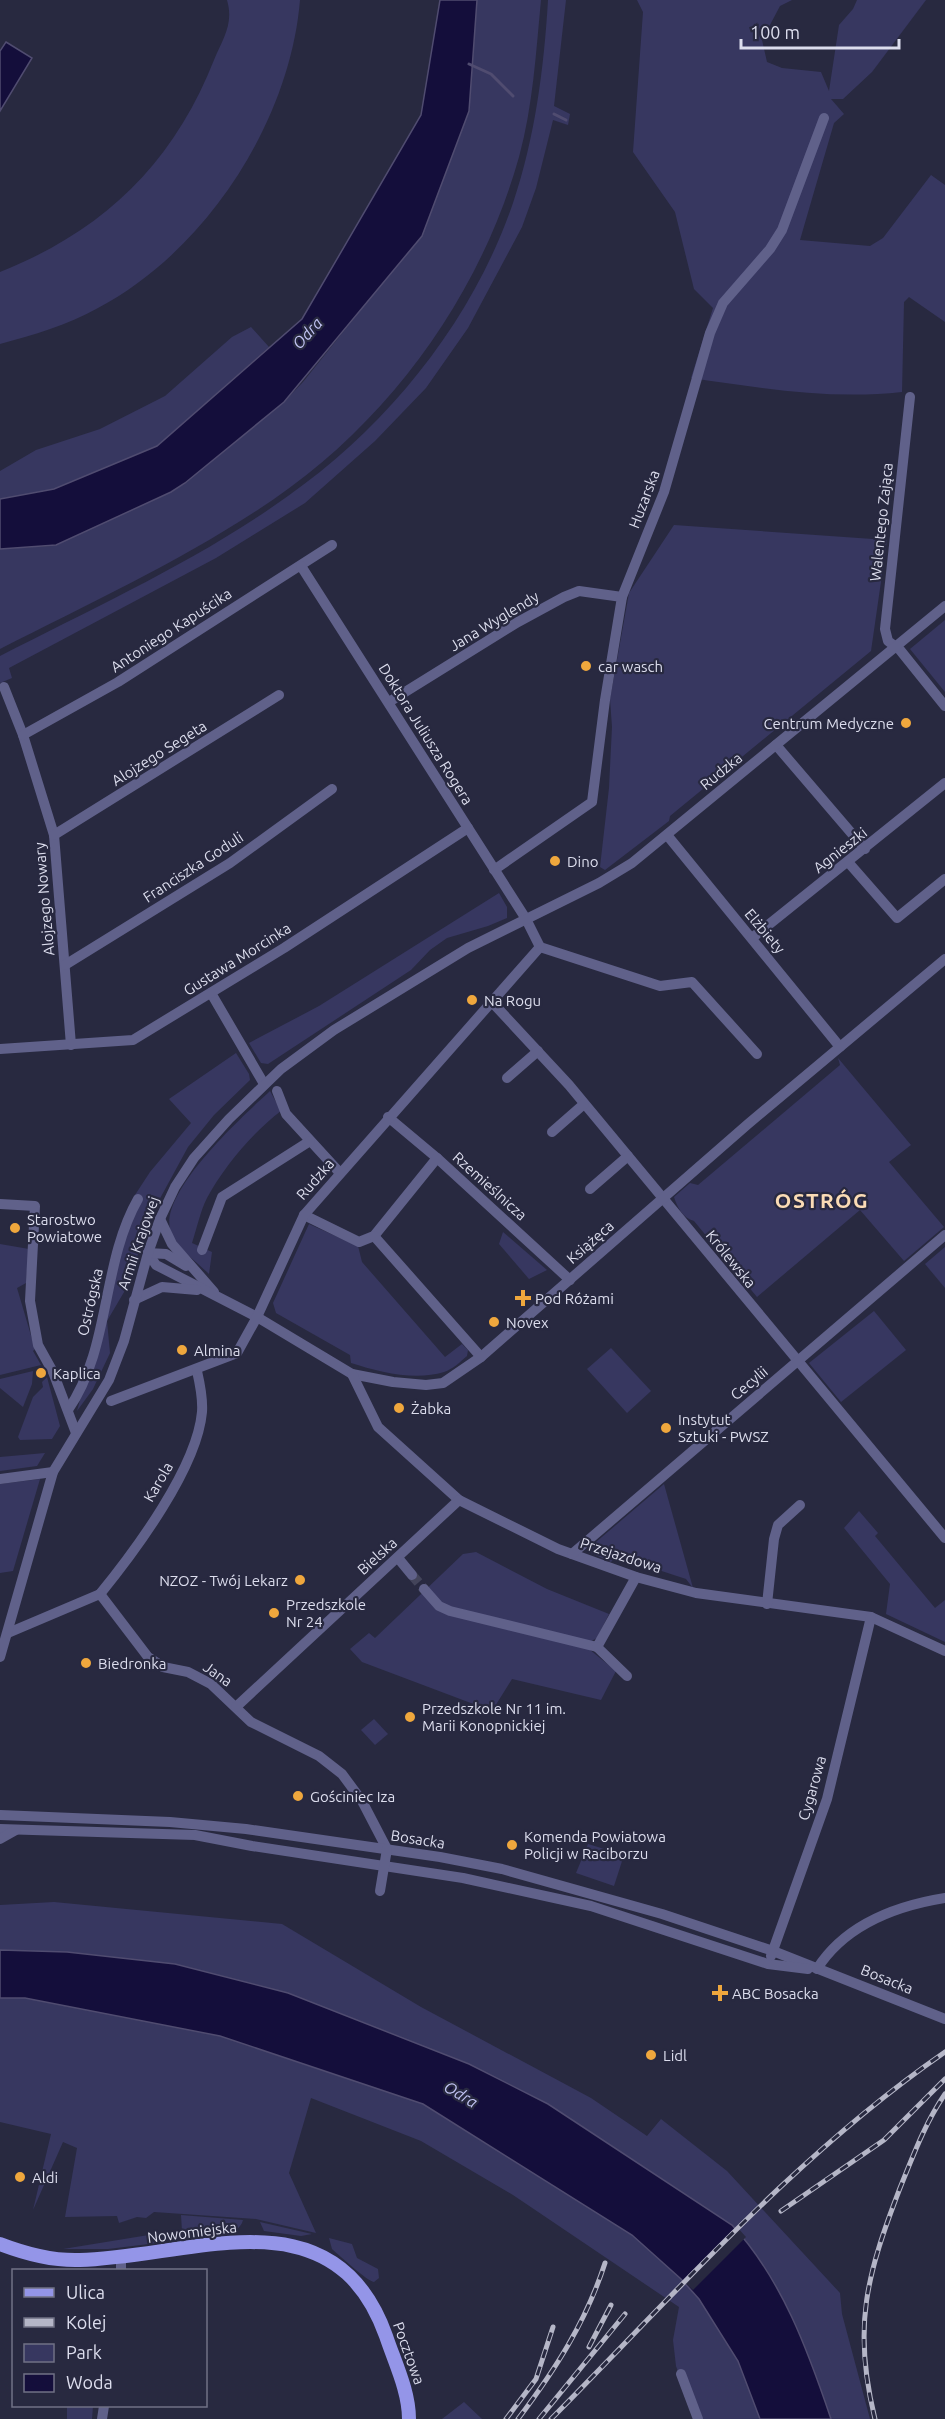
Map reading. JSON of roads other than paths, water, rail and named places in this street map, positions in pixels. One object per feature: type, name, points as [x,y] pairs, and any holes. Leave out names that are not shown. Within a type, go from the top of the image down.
[{"type":"main road","name":"Nowomiejska","points":[[0,2244],[45,2258],[121,2264],[225,2243],[278,2242],[301,2246],[323,2256],[344,2270],[370,2301]]},
{"type":"main road","name":"Pocztowa","points":[[370,2301],[378,2314],[407,2397],[409,2419]]},
{"type":"street","name":"Huzarska","points":[[494,870],[592,802],[605,700],[622,597],[664,492],[717,314],[782,230],[824,118]]},
{"type":"street","name":"Walentego Zająca","points":[[895,646],[888,640],[885,624],[910,397]]},
{"type":"street","name":"Antoniego Kapuścika","points":[[23,735],[118,682],[332,545]]},
{"type":"street","name":"Doktora Juliusza Rogera","points":[[301,566],[526,919]]},
{"type":"street","name":"Jana Wyglendy","points":[[389,702],[518,622],[564,597],[579,591],[622,597]]},
{"type":"street","name":"Rudzka","points":[[526,919],[609,877],[667,835],[945,606]]},
{"type":"street","points":[[895,646],[945,706]]},
{"type":"street","name":"Alojzego Nowary","points":[[4,687],[23,735],[54,835],[71,1045]]},
{"type":"street","name":"Alojzego Segeta","points":[[54,835],[279,695]]},
{"type":"street","points":[[776,745],[865,849]]},
{"type":"street","name":"Agnieszki","points":[[752,938],[945,783]]},
{"type":"street","name":"Franciszka Goduli","points":[[66,965],[230,863],[332,789]]},
{"type":"street","name":"Gustawa Morcinka","points":[[0,1049],[133,1040],[211,993],[468,828]]},
{"type":"street","name":"Elżbiety","points":[[667,835],[840,1047]]},
{"type":"street","points":[[848,862],[897,918],[945,879]]},
{"type":"street","points":[[526,919],[540,946],[660,986],[692,982],[757,1054]]},
{"type":"street","name":"Armii Krajowej","points":[[0,1657],[39,1514],[53,1472],[109,1380],[124,1341],[134,1300],[160,1219],[175,1187],[194,1158],[264,1084],[298,1055],[334,1030],[468,948],[526,919]]},
{"type":"street","name":"Rudzka","points":[[111,1401],[197,1371],[237,1353],[257,1317],[304,1215],[540,946]]},
{"type":"street","name":"Książęca","points":[[148,1253],[156,1265],[257,1317],[352,1374],[393,1382],[426,1385],[443,1383],[481,1357],[945,959]]},
{"type":"street","points":[[211,993],[264,1084]]},
{"type":"street","name":"Królewska","points":[[491,1001],[538,1051],[628,1156],[797,1363],[945,1538]]},
{"type":"street","points":[[507,1078],[538,1051]]},
{"type":"street","points":[[277,1091],[282,1109],[340,1173]]},
{"type":"street","points":[[552,1132],[584,1104]]},
{"type":"street","name":"Rzemieślnicza","points":[[388,1117],[570,1280]]},
{"type":"street","points":[[202,1250],[222,1197],[246,1184],[310,1141]]},
{"type":"street","points":[[590,1189],[628,1156]]},
{"type":"street","points":[[304,1215],[359,1242],[374,1236],[436,1158]]},
{"type":"street","name":"Ostrógska","points":[[68,1410],[76,1398],[91,1361],[119,1238],[138,1199]]},
{"type":"street","points":[[0,1204],[35,1206],[30,1300],[38,1345],[54,1372],[76,1432]]},
{"type":"street","name":"Książęca","points":[[160,1219],[172,1245],[216,1295]]},
{"type":"street","name":"Cecylii","points":[[572,1554],[945,1235]]},
{"type":"street","points":[[374,1236],[481,1357]]},
{"type":"street","name":"Książęca","points":[[148,1253],[166,1254],[196,1272]]},
{"type":"street","name":"Książęca","points":[[134,1300],[162,1287],[204,1291]]},
{"type":"street","name":"Karola","points":[[99,1594],[165,1502],[183,1470],[201,1420],[202,1397],[197,1371]]},
{"type":"street","name":"Przejazdowa","points":[[352,1374],[378,1427],[459,1500],[572,1554],[636,1577],[696,1593],[871,1617],[945,1651]]},
{"type":"street","points":[[0,1479],[53,1472]]},
{"type":"street","name":"Bielska","points":[[236,1707],[459,1500]]},
{"type":"street","points":[[767,1604],[774,1539],[778,1525],[800,1505]]},
{"type":"street","points":[[398,1558],[412,1575]]},
{"type":"street","points":[[597,1647],[636,1577]]},
{"type":"street","points":[[424,1589],[439,1606],[450,1611],[597,1647],[627,1676]]},
{"type":"street","points":[[8,1633],[99,1594]]},
{"type":"street","name":"Jana","points":[[99,1594],[148,1657],[163,1667],[188,1672],[211,1684],[251,1722],[319,1756],[342,1774],[363,1801],[387,1849]]},
{"type":"street","name":"Cygarowa","points":[[768,1964],[827,1798],[871,1617]]},
{"type":"street","name":"Bosacka","points":[[0,1815],[213,1825],[387,1849],[537,1877],[649,1910],[773,1952],[945,2019]]},
{"type":"street","points":[[0,1839],[19,1828]]},
{"type":"street","name":"Bosacka","points":[[0,1829],[195,1835],[473,1880],[591,1906],[768,1964],[817,1969]]},
{"type":"street","points":[[380,1892],[387,1849]]},
{"type":"street","points":[[817,1969],[838,1944],[876,1916],[945,1898]]},
{"type":"street","points":[[681,2374],[698,2419]]},
{"type":"street","points":[[403,2419],[409,2419]]},
{"type":"water","name":"Odra","points":[[440,0],[477,0],[469,111],[422,236],[284,402],[185,483],[171,492],[56,545],[0,549],[0,499],[54,489],[157,446],[302,319],[421,115]]},
{"type":"water","points":[[6,42],[32,58],[0,111],[0,51]]},
{"type":"water","name":"Odra","points":[[0,1950],[67,1952],[175,1964],[288,1993],[469,2064],[548,2104],[732,2225],[750,2246],[765,2269],[792,2317],[831,2419],[760,2419],[738,2361],[699,2299],[681,2279],[632,2235],[423,2104],[220,2036],[25,1998],[0,1998]]},
{"type":"waterway","points":[[469,64],[491,74],[513,96]]},
{"type":"waterway","points":[[554,114],[566,120]]},
{"type":"tunnel","points":[[412,1575],[424,1589]]},
{"type":"railway","points":[[551,2419],[692,2274],[789,2179],[891,2092],[945,2052]]},
{"type":"railway","points":[[781,2211],[884,2140],[945,2079]]},
{"type":"railway","points":[[875,2419],[868,2386],[864,2328],[872,2275],[879,2247],[910,2164],[925,2128],[945,2094]]},
{"type":"railway","points":[[518,2419],[568,2345],[589,2305],[605,2263]]},
{"type":"railway","points":[[589,2347],[611,2305]]},
{"type":"railway","points":[[539,2419],[625,2314]]},
{"type":"railway","points":[[506,2419],[536,2379],[553,2327]]},
{"type":"place","name":"car wasch","points":[[586,666]]},
{"type":"place","name":"Centrum Medyczne","points":[[906,723]]},
{"type":"place","name":"Dino","points":[[555,861]]},
{"type":"place","name":"Na Rogu","points":[[472,1000]]},
{"type":"place","name":"Starostwo Powiatowe","points":[[15,1228]]},
{"type":"place","name":"Pod Różami","points":[[523,1298]]},
{"type":"place","name":"Novex","points":[[494,1322]]},
{"type":"place","name":"Almina","points":[[182,1350]]},
{"type":"place","name":"Kaplica","points":[[41,1373]]},
{"type":"place","name":"Żabka","points":[[399,1408]]},
{"type":"place","name":"Instytut Sztuki - PWSZ","points":[[666,1428]]},
{"type":"place","name":"NZOZ - Twój Lekarz","points":[[300,1580]]},
{"type":"place","name":"Przedszkole Nr 24","points":[[274,1613]]},
{"type":"place","name":"Biedronka","points":[[86,1663]]},
{"type":"place","name":"Przedszkole Nr 11 im. Marii Konopnickiej","points":[[410,1717]]},
{"type":"place","name":"Gościniec Iza","points":[[298,1796]]},
{"type":"place","name":"Komenda Powiatowa Policji w Raciborzu","points":[[512,1845]]},
{"type":"place","name":"ABC Bosacka","points":[[720,1993]]},
{"type":"place","name":"Lidl","points":[[651,2055]]},
{"type":"place","name":"Aldi","points":[[20,2177]]},
{"type":"district","name":"OSTRÓG","points":[[822,1200]]}]
